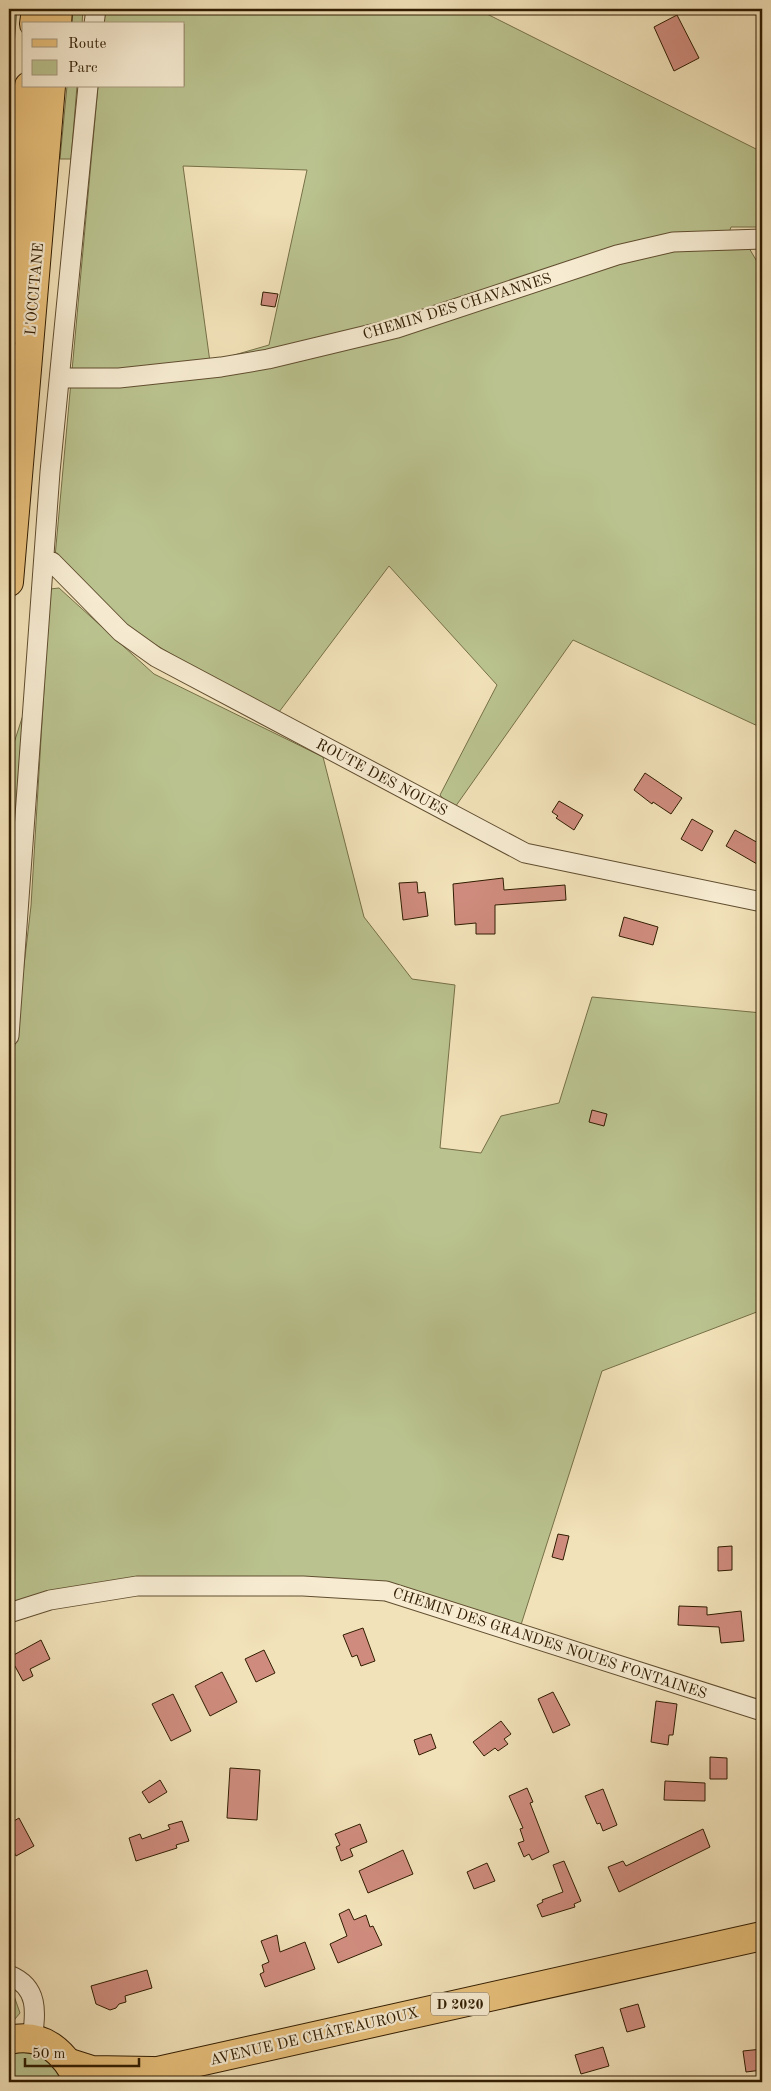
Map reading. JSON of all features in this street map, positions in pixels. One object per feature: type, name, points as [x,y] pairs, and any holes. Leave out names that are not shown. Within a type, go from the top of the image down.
[{"type":"main road","points":[[34,22],[36,9]]},
{"type":"main road","points":[[57,22],[58,9]]},
{"type":"main road","name":"L'OCCITANE","points":[[9,330],[29,88]]},
{"type":"main road","name":"L'OCCITANE","points":[[9,582],[51,88]]},
{"type":"main road","name":"AVENUE DE CHÂTEAUROUX","points":[[129,2079],[762,1936]]},
{"type":"main road","points":[[20,2040],[52,2045],[74,2072]]},
{"type":"main road","name":"D 2020","points":[[74,2072],[92,2070],[129,2079]]},
{"type":"street","points":[[94,22],[96,9]]},
{"type":"street","points":[[9,1036],[45,562],[50,472],[88,88]]},
{"type":"street","name":"CHEMIN DES CHAVANNES","points":[[60,378],[119,378],[221,367],[268,358],[397,328],[617,255],[673,242],[762,239]]},
{"type":"street","name":"ROUTE DES NOUES","points":[[45,562],[52,562],[121,632],[156,657],[525,853],[762,902]]},
{"type":"street","name":"CHEMIN DES GRANDES NOUES FONTAINES","points":[[9,1612],[50,1600],[137,1586],[303,1586],[386,1591],[762,1711]]},
{"type":"street","points":[[9,1975],[20,1980],[32,1994],[35,2018],[20,2040]]},
{"type":"green space","points":[[9,9],[17,9],[9,106]]},
{"type":"green space","points":[[73,9],[83,9],[82,22],[72,22]]},
{"type":"green space","points":[[105,9],[477,9],[762,152],[762,227],[731,227],[724,247],[749,248],[762,270],[762,728],[573,640],[453,810],[440,795],[497,685],[389,566],[276,716],[134,632],[55,557],[98,88],[185,88],[185,22],[103,22]],"holes":[[[183,166],[307,170],[269,345],[210,362]]]},
{"type":"green space","points":[[67,88],[77,88],[71,159],[60,159]]},
{"type":"green space","points":[[59,588],[154,674],[323,757],[364,917],[412,979],[455,985],[440,1148],[481,1153],[501,1116],[559,1103],[592,997],[762,1013],[762,1310],[602,1371],[519,1631],[377,1599],[144,1584],[9,1602],[9,1093],[31,906],[50,589]]},
{"type":"green space","points":[[23,715],[9,901],[9,801],[13,746]]},
{"type":"green space","points":[[9,1990],[13,1993],[20,2013],[9,2026]]},
{"type":"green space","points":[[22,2052],[36,2055],[47,2061],[64,2082],[9,2082],[9,2055]]},
{"type":"building","points":[[677,15],[699,58],[674,71],[654,27]]},
{"type":"building","points":[[263,292],[278,294],[275,307],[261,305]]},
{"type":"building","points":[[645,773],[682,798],[671,814],[653,802],[652,804],[634,790]]},
{"type":"building","points":[[559,801],[583,815],[574,830],[556,818],[558,816],[552,812]]},
{"type":"building","points":[[692,819],[713,831],[702,851],[681,839]]},
{"type":"building","points":[[735,830],[760,844],[757,851],[762,853],[762,855],[757,864],[726,846]]},
{"type":"building","points":[[503,878],[504,890],[565,885],[566,900],[495,905],[495,934],[476,934],[476,923],[455,925],[453,884]]},
{"type":"building","points":[[417,882],[418,893],[425,892],[428,916],[403,920],[399,883]]},
{"type":"building","points":[[624,917],[658,927],[653,945],[619,936]]},
{"type":"building","points":[[592,1110],[607,1114],[604,1126],[589,1122]]},
{"type":"building","points":[[558,1534],[569,1536],[563,1560],[552,1557]]},
{"type":"building","points":[[732,1546],[732,1570],[718,1571],[718,1547]]},
{"type":"building","points":[[679,1606],[707,1607],[707,1615],[741,1611],[744,1641],[721,1643],[719,1627],[678,1625]]},
{"type":"building","points":[[363,1628],[375,1661],[361,1666],[357,1655],[352,1657],[343,1635]]},
{"type":"building","points":[[41,1640],[50,1659],[30,1669],[33,1676],[23,1681],[10,1657]]},
{"type":"building","points":[[264,1650],[275,1673],[256,1682],[245,1659]]},
{"type":"building","points":[[222,1672],[237,1702],[210,1716],[195,1686]]},
{"type":"building","points":[[553,1692],[570,1725],[553,1733],[538,1699]]},
{"type":"building","points":[[173,1694],[191,1731],[171,1741],[152,1704]]},
{"type":"building","points":[[656,1701],[677,1704],[673,1735],[669,1735],[668,1745],[651,1742]]},
{"type":"building","points":[[501,1721],[511,1734],[504,1739],[508,1744],[498,1751],[495,1748],[484,1756],[473,1742]]},
{"type":"building","points":[[431,1734],[436,1748],[419,1755],[414,1740]]},
{"type":"building","points":[[710,1757],[727,1758],[727,1779],[710,1779]]},
{"type":"building","points":[[230,1768],[260,1770],[257,1820],[227,1818]]},
{"type":"building","points":[[160,1780],[167,1792],[149,1803],[142,1792]]},
{"type":"building","points":[[665,1781],[705,1783],[705,1801],[664,1800]]},
{"type":"building","points":[[527,1788],[533,1802],[530,1803],[549,1852],[532,1860],[529,1854],[524,1857],[518,1843],[524,1841],[520,1829],[523,1828],[509,1796]]},
{"type":"building","points":[[603,1789],[617,1825],[603,1831],[600,1823],[597,1824],[585,1796]]},
{"type":"building","points":[[19,1818],[34,1846],[16,1856],[9,1842],[9,1824]]},
{"type":"building","points":[[182,1821],[189,1841],[176,1845],[177,1848],[136,1861],[129,1838],[140,1834],[142,1839],[170,1829],[168,1825]]},
{"type":"building","points":[[360,1824],[367,1842],[350,1849],[353,1856],[341,1861],[336,1847],[340,1845],[335,1834]]},
{"type":"building","points":[[703,1829],[710,1847],[619,1892],[608,1867],[623,1861],[626,1866]]},
{"type":"building","points":[[403,1850],[413,1874],[368,1893],[359,1871]]},
{"type":"building","points":[[564,1861],[581,1901],[574,1904],[575,1907],[542,1917],[537,1905],[543,1902],[542,1900],[563,1892],[553,1865]]},
{"type":"building","points":[[487,1863],[495,1881],[474,1889],[467,1872]]},
{"type":"building","points":[[349,1909],[354,1920],[366,1915],[370,1927],[373,1926],[382,1945],[338,1963],[330,1944],[347,1936],[339,1914]]},
{"type":"building","points":[[277,1935],[280,1952],[305,1942],[315,1969],[265,1987],[260,1974],[264,1972],[262,1965],[269,1962],[261,1941]]},
{"type":"building","points":[[147,1970],[152,1988],[125,1996],[126,2002],[110,2010],[96,2004],[91,1986]]},
{"type":"building","points":[[638,2004],[645,2027],[627,2032],[620,2009]]},
{"type":"building","points":[[603,2047],[609,2066],[581,2074],[575,2055]]},
{"type":"building","points":[[762,2049],[762,2070],[746,2072],[743,2051]]}]
